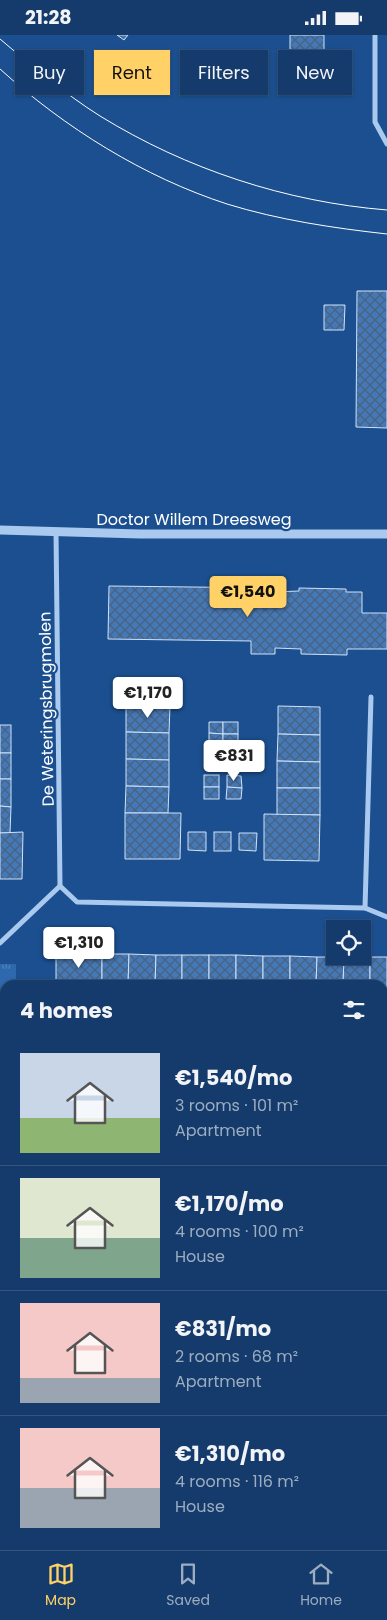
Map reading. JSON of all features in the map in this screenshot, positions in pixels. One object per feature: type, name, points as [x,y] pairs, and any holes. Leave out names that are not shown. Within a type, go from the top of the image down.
[{"type":"street","points":[[376,35],[375,122],[387,143]]},
{"type":"street","name":"Doctor Willem Dreesweg","points":[[0,530],[387,534]]},
{"type":"street","name":"De Weteringsbrugmolen","points":[[56,532],[60,886]]},
{"type":"street","points":[[365,908],[371,697]]},
{"type":"street","points":[[0,943],[60,886],[77,902],[365,908],[387,917]]},
{"type":"green space","points":[[0,964],[16,964],[16,980],[0,980]]},
{"type":"building","points":[[117,35],[128,35],[124,40]]},
{"type":"building","points":[[290,35],[324,35],[324,50],[290,50]]},
{"type":"building","points":[[357,291],[387,291],[387,428],[356,427]]},
{"type":"building","points":[[324,305],[345,305],[344,330],[324,330]]},
{"type":"building","points":[[109,586],[274,588],[274,592],[299,591],[299,588],[346,589],[346,592],[362,592],[362,613],[387,613],[387,649],[347,649],[347,655],[301,654],[301,649],[275,648],[275,654],[251,654],[251,641],[108,639]]},
{"type":"building","points":[[126,705],[170,706],[169,733],[126,732]]},
{"type":"building","points":[[278,706],[320,707],[320,735],[278,734]]},
{"type":"building","points":[[209,722],[223,722],[223,734],[209,733]]},
{"type":"building","points":[[223,722],[238,722],[238,734],[223,734]]},
{"type":"building","points":[[0,725],[11,725],[11,753],[0,753]]},
{"type":"building","points":[[126,732],[169,733],[169,760],[126,759]]},
{"type":"building","points":[[209,733],[223,734],[223,746],[209,745]]},
{"type":"building","points":[[223,734],[238,734],[238,745],[223,746]]},
{"type":"building","points":[[278,734],[320,735],[320,762],[277,761]]},
{"type":"building","points":[[0,753],[11,753],[11,779],[0,779]]},
{"type":"building","points":[[126,759],[169,760],[169,787],[126,786]]},
{"type":"building","points":[[277,761],[320,762],[320,788],[277,788]]},
{"type":"building","points":[[204,775],[219,775],[219,787],[204,787]]},
{"type":"building","points":[[227,775],[241,776],[242,788],[227,787]]},
{"type":"building","points":[[0,779],[11,779],[11,807],[0,806]]},
{"type":"building","points":[[126,786],[169,787],[168,813],[125,813]]},
{"type":"building","points":[[204,787],[219,787],[219,799],[204,799]]},
{"type":"building","points":[[227,787],[242,788],[241,799],[226,799]]},
{"type":"building","points":[[277,788],[320,788],[320,815],[277,815]]},
{"type":"building","points":[[0,806],[11,807],[10,833],[0,833]]},
{"type":"building","points":[[125,813],[181,813],[180,859],[125,859]]},
{"type":"building","points":[[264,814],[320,815],[319,861],[264,860]]},
{"type":"building","points":[[23,832],[22,879],[0,879],[0,833]]},
{"type":"building","points":[[188,832],[206,832],[206,851],[188,850]]},
{"type":"building","points":[[214,832],[231,832],[231,851],[214,851]]},
{"type":"building","points":[[239,833],[257,833],[256,851],[239,850]]},
{"type":"building","points":[[66,928],[84,929],[83,946],[66,946]]},
{"type":"building","points":[[56,954],[102,954],[102,980],[56,980]]},
{"type":"building","points":[[102,954],[129,954],[128,980],[102,980]]},
{"type":"building","points":[[129,954],[156,955],[155,980],[128,980]]},
{"type":"building","points":[[156,955],[182,955],[182,980],[155,980]]},
{"type":"building","points":[[182,955],[209,955],[209,980],[182,980]]},
{"type":"building","points":[[209,955],[236,955],[236,980],[209,980]]},
{"type":"building","points":[[236,955],[263,956],[263,980],[236,980]]},
{"type":"building","points":[[263,956],[290,956],[290,980],[263,980]]},
{"type":"building","points":[[290,956],[317,957],[316,980],[290,980]]},
{"type":"building","points":[[317,957],[326,957],[326,965],[344,965],[343,980],[316,980]]},
{"type":"building","points":[[371,957],[387,957],[387,980],[370,980]]},
{"type":"building","points":[[344,965],[370,965],[370,980],[343,980]]},
{"type":"tram line","points":[[0,39],[49,79],[100,116],[167,152],[202,167],[274,191],[349,206],[387,210]]},
{"type":"tram line","points":[[0,69],[25,91],[79,131],[136,165],[196,193],[247,210],[286,219],[387,234]]}]
